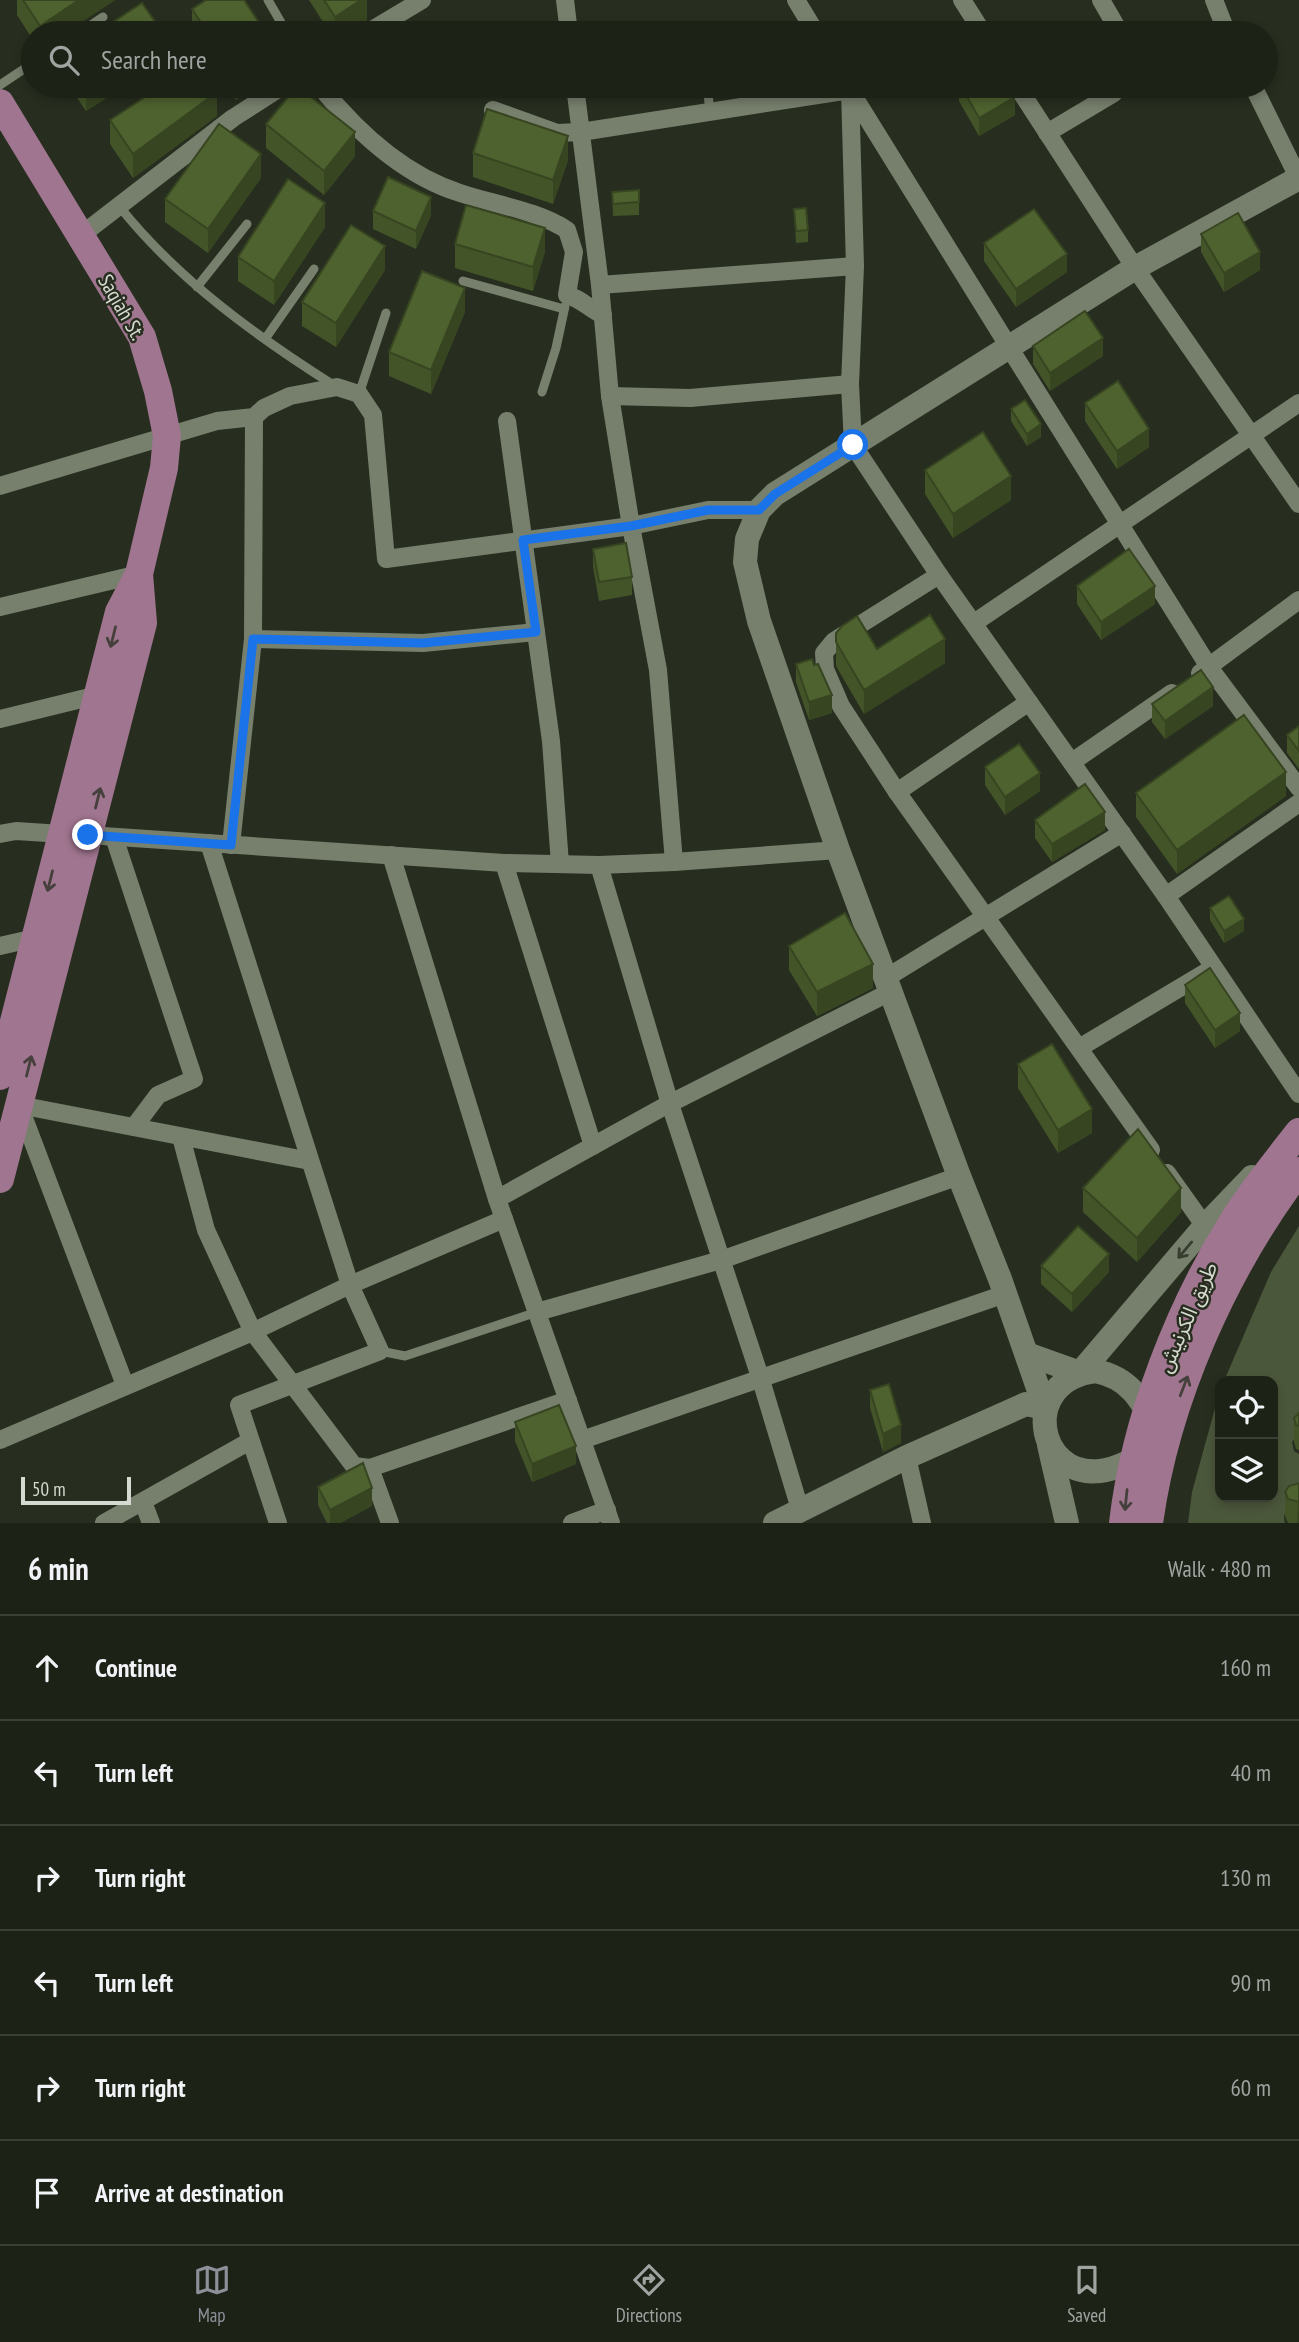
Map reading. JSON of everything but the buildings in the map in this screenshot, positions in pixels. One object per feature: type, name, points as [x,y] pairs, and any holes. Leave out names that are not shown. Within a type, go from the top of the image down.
[{"type":"main road","name":"Saqiah St.","points":[[0,103],[142,337],[158,391],[167,436],[164,468],[139,574]]},
{"type":"main road","points":[[0,1076],[35,938],[88,835],[98,695],[119,612],[139,574]]},
{"type":"main road","points":[[0,1179],[143,623],[139,574]]},
{"type":"main road","name":"طريق الكرنيش","points":[[1123,1523],[1127,1485],[1147,1412],[1194,1292],[1212,1237],[1235,1218],[1299,1130]]},
{"type":"main road","name":"طريق الكرنيش","points":[[1150,1523],[1154,1488],[1165,1443],[1192,1363],[1253,1236],[1299,1171]]},
{"type":"street","points":[[387,21],[422,0]]},
{"type":"street","points":[[565,0],[568,21]]},
{"type":"street","points":[[796,0],[809,21]]},
{"type":"street","points":[[962,0],[975,21]]},
{"type":"street","points":[[1101,0],[1113,21]]},
{"type":"street","points":[[1214,0],[1222,21]]},
{"type":"street","points":[[80,236],[233,118],[264,98]]},
{"type":"street","points":[[330,98],[375,144],[413,172],[457,192],[552,220],[567,230],[574,252],[566,302],[582,299],[590,310],[603,315]]},
{"type":"street","points":[[577,98],[600,285],[610,396],[631,526],[659,670],[674,862]]},
{"type":"street","points":[[493,110],[556,133],[581,132],[789,98]]},
{"type":"street","points":[[849,98],[855,266],[850,384],[853,445],[939,575],[1166,896],[1299,1094]]},
{"type":"street","points":[[855,98],[1209,667],[1299,788]]},
{"type":"street","points":[[1025,98],[1135,268],[1299,504]]},
{"type":"street","points":[[1047,132],[1105,98]]},
{"type":"street","points":[[1067,1523],[1044,1425],[1045,1408],[1005,1294],[838,850],[767,645],[749,588],[745,562],[747,539],[759,510],[775,494],[1135,268],[1299,178],[1259,98]]},
{"type":"street","points":[[600,285],[855,266]]},
{"type":"street","points":[[610,396],[690,398],[850,384]]},
{"type":"street","points":[[0,486],[217,421],[254,417],[264,408],[290,396],[337,387],[359,394],[373,415],[386,559],[631,526],[708,510],[759,510]]},
{"type":"street","points":[[974,624],[1299,403]]},
{"type":"street","points":[[231,845],[253,639],[254,417]]},
{"type":"street","points":[[507,421],[551,741],[560,864]]},
{"type":"street","points":[[0,607],[139,574]]},
{"type":"street","points":[[939,575],[834,641],[824,653],[825,669],[841,705],[897,792],[1212,1237],[1080,1373],[1064,1382],[1045,1408]]},
{"type":"street","points":[[1072,762],[1209,667],[1299,600]]},
{"type":"street","points":[[253,639],[423,643],[536,632]]},
{"type":"street","points":[[0,719],[98,695]]},
{"type":"street","points":[[897,792],[1030,702]]},
{"type":"street","points":[[1166,896],[1299,803]]},
{"type":"street","points":[[0,834],[16,831],[88,835],[504,863],[674,862],[838,850]]},
{"type":"street","points":[[496,1199],[888,985],[988,917],[1122,833]]},
{"type":"street","points":[[88,835],[194,1079],[158,1096],[134,1128]]},
{"type":"street","points":[[209,843],[350,1284],[380,1351],[239,1405],[278,1523]]},
{"type":"street","points":[[391,855],[496,1199],[609,1517],[572,1523]]},
{"type":"street","points":[[504,863],[593,1146]]},
{"type":"street","points":[[599,864],[670,1104],[761,1380],[800,1509]]},
{"type":"street","points":[[0,946],[35,938]]},
{"type":"street","points":[[1079,1048],[1214,967]]},
{"type":"street","points":[[19,1105],[310,1161]]},
{"type":"street","points":[[19,1105],[125,1385]]},
{"type":"street","points":[[181,1136],[206,1230],[253,1332],[354,1466],[370,1468],[568,1401]]},
{"type":"street","points":[[537,1312],[721,1259],[959,1176]]},
{"type":"street","points":[[0,1440],[253,1332],[350,1284],[504,1219]]},
{"type":"street","points":[[582,1440],[1005,1294]]},
{"type":"street","points":[[1027,1354],[1080,1373],[1094,1371],[1111,1374],[1125,1382],[1165,1443],[1102,1471],[1085,1471],[1070,1465],[1057,1455],[1048,1441]]},
{"type":"street","points":[[775,1523],[908,1457],[1026,1404],[1045,1408]]},
{"type":"street","points":[[104,1523],[250,1441]]},
{"type":"street","points":[[908,1457],[922,1523]]},
{"type":"street","points":[[370,1468],[390,1523]]},
{"type":"street","points":[[143,1502],[150,1523]]},
{"type":"lane","points":[[268,0],[280,21]]},
{"type":"lane","points":[[97,21],[103,17]]},
{"type":"lane","points":[[0,85],[21,71]]},
{"type":"lane","points":[[708,98],[710,111]]},
{"type":"lane","points":[[119,206],[145,238],[197,287],[265,339],[337,387]]},
{"type":"lane","points":[[197,287],[247,224]]},
{"type":"lane","points":[[265,339],[314,269]]},
{"type":"lane","points":[[463,281],[566,302],[556,348],[542,392]]},
{"type":"lane","points":[[359,394],[386,313]]},
{"type":"lane","points":[[380,1351],[405,1356],[537,1312]]},
{"type":"green space","points":[[1299,1226],[1299,1434],[1292,1442],[1294,1451],[1299,1454],[1299,1497],[1286,1512],[1285,1523],[1188,1523],[1192,1492],[1215,1408],[1215,1502],[1278,1502],[1278,1376],[1226,1376],[1271,1272]]},
{"type":"route","points":[[88,835],[231,845],[253,639],[423,643],[536,632],[523,540],[631,526],[708,510],[759,510],[775,494],[853,445]]}]
